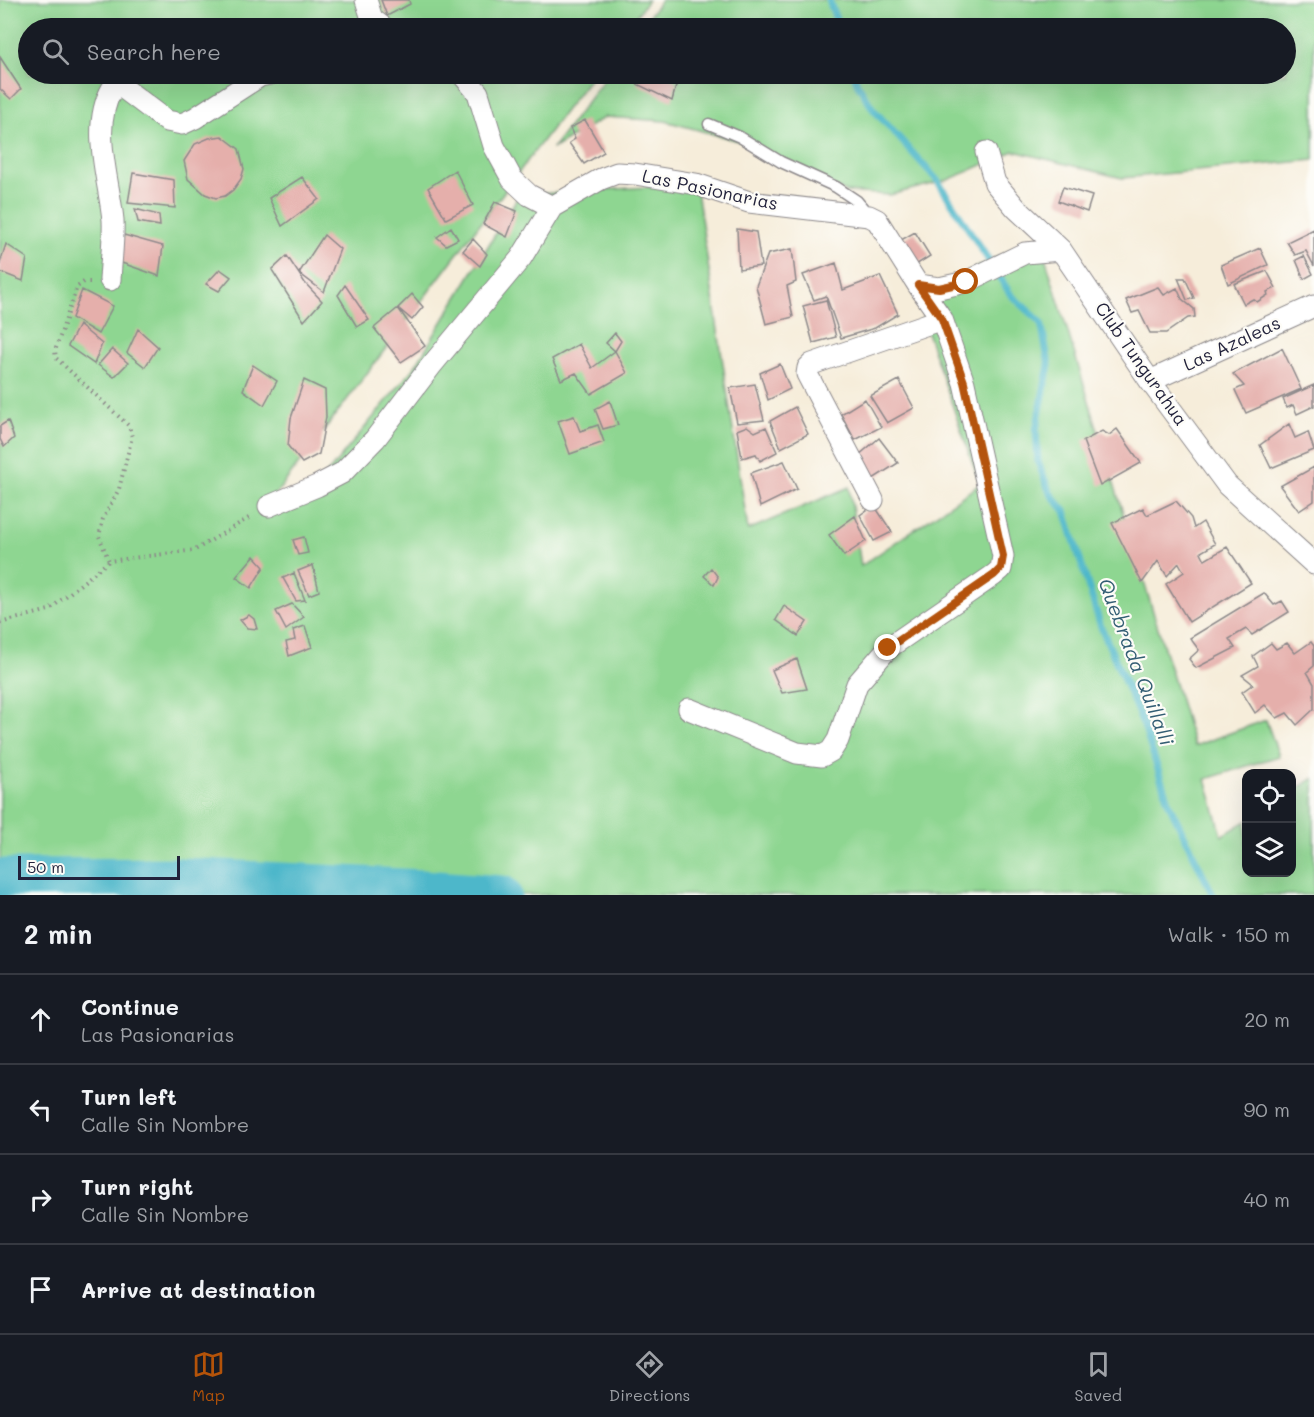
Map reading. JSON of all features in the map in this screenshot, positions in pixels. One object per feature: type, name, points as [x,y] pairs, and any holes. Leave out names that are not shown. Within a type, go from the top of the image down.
[{"type":"street","points":[[110,280],[113,222],[101,143],[104,103],[112,89],[122,87],[167,121],[182,124],[248,84]]},
{"type":"street","points":[[470,84],[478,93],[494,146],[512,179],[529,195],[552,207]]},
{"type":"street","name":"Club Tungurahua","points":[[986,152],[994,183],[1016,208],[1062,250],[1150,381],[1227,485],[1314,564]]},
{"type":"street","name":"Las Pasionarias","points":[[269,506],[342,473],[375,439],[430,366],[521,258],[552,207],[601,179],[617,173],[634,174],[696,184],[749,202],[869,216]]},
{"type":"street","points":[[689,709],[797,753],[822,756],[831,751],[838,740],[857,684],[888,648],[1001,568],[1003,556],[977,436],[964,382],[942,319],[877,220],[869,216]]},
{"type":"street","points":[[918,285],[939,288],[966,282],[1025,254],[1062,250]]},
{"type":"street","name":"Las Azaleas","points":[[1150,381],[1314,306]]},
{"type":"street","points":[[873,500],[807,374],[808,368],[812,364],[942,319]]},
{"type":"lane","points":[[709,124],[740,137],[781,162],[836,187],[857,201],[869,216]]},
{"type":"path","points":[[109,561],[99,536],[103,519],[119,489],[132,437],[129,426],[56,358],[54,351],[77,287],[84,282],[110,280]]},
{"type":"path","points":[[0,623],[49,610],[109,561],[195,550],[269,506]]},
{"type":"green space","points":[[0,0],[648,0],[634,18],[18,18],[18,84],[585,84],[260,515],[317,486],[416,365],[519,195],[696,184],[748,530],[849,487],[861,566],[980,484],[922,318],[975,268],[1039,237],[1194,746],[1266,720],[1279,756],[1206,779],[1222,836],[1242,824],[1242,877],[1296,877],[1296,789],[1314,778],[1314,895],[0,895]]},
{"type":"green space","points":[[661,0],[1314,0],[1314,160],[1122,178],[1014,151],[948,180],[890,195],[846,192],[739,141],[665,121],[605,117],[552,149],[601,84],[1296,84],[1296,18],[648,18]]},
{"type":"building","points":[[381,0],[409,0],[410,4],[387,16]]},
{"type":"building","points":[[0,57],[21,89],[11,99],[0,89]]},
{"type":"building","points":[[637,84],[676,84],[672,101]]},
{"type":"building","points":[[585,120],[604,152],[584,164],[569,143],[575,139],[570,128]]},
{"type":"building","points":[[222,136],[239,149],[244,169],[241,179],[233,190],[225,196],[216,198],[205,194],[188,179],[184,161],[195,144]]},
{"type":"building","points":[[455,170],[473,205],[446,219],[428,188]]},
{"type":"building","points":[[133,173],[174,180],[175,208],[128,203]]},
{"type":"building","points":[[302,177],[319,199],[282,226],[269,198]]},
{"type":"building","points":[[1063,187],[1092,196],[1087,212],[1058,201]]},
{"type":"building","points":[[495,202],[517,211],[507,237],[483,224]]},
{"type":"building","points":[[135,209],[159,215],[160,226],[138,222]]},
{"type":"building","points":[[451,227],[458,239],[446,245],[437,237]]},
{"type":"building","points":[[737,229],[756,232],[761,266],[739,269]]},
{"type":"building","points":[[1314,229],[1314,266],[1306,251],[1295,255],[1287,242]]},
{"type":"building","points":[[915,232],[930,256],[911,268],[894,244]]},
{"type":"building","points":[[124,235],[163,246],[159,276],[116,261]]},
{"type":"building","points":[[324,235],[340,249],[324,292],[299,273]]},
{"type":"building","points":[[473,239],[487,254],[480,266],[463,251]]},
{"type":"building","points":[[6,244],[27,258],[23,281],[0,272],[0,263]]},
{"type":"building","points":[[1260,248],[1268,265],[1228,284],[1221,265]]},
{"type":"building","points":[[792,249],[796,282],[787,286],[793,317],[766,324],[756,286],[768,254]]},
{"type":"building","points":[[287,256],[305,283],[322,301],[304,321],[272,270]]},
{"type":"building","points":[[1304,256],[1313,274],[1304,279],[1296,260]]},
{"type":"building","points":[[836,263],[843,290],[880,276],[898,314],[875,328],[841,338],[826,296],[814,300],[803,275]]},
{"type":"building","points":[[220,269],[231,277],[219,291],[206,284]]},
{"type":"building","points":[[1267,271],[1276,288],[1267,292],[1268,295],[1257,302],[1253,299],[1244,304],[1234,284]]},
{"type":"building","points":[[1178,278],[1185,278],[1194,298],[1187,300]]},
{"type":"building","points":[[345,285],[369,320],[357,327],[338,295]]},
{"type":"building","points":[[1158,287],[1164,295],[1177,288],[1182,299],[1194,309],[1195,317],[1188,318],[1166,333],[1150,333],[1139,311],[1132,313],[1126,300]]},
{"type":"building","points":[[82,290],[113,306],[98,334],[72,318]]},
{"type":"building","points":[[412,294],[423,307],[412,320],[398,308]]},
{"type":"building","points":[[826,300],[836,337],[813,343],[803,306]]},
{"type":"building","points":[[398,308],[425,346],[401,362],[374,328]]},
{"type":"building","points":[[79,325],[102,344],[94,364],[68,346]]},
{"type":"building","points":[[138,329],[158,347],[145,367],[127,353]]},
{"type":"building","points":[[615,333],[621,341],[615,351],[606,343]]},
{"type":"building","points":[[579,344],[592,368],[615,351],[627,373],[591,394],[576,373],[561,380],[552,359]]},
{"type":"building","points":[[1282,348],[1301,389],[1246,413],[1235,390],[1244,386],[1233,374]]},
{"type":"building","points":[[112,349],[128,363],[114,377],[98,365]]},
{"type":"building","points":[[780,364],[790,389],[768,400],[760,373]]},
{"type":"building","points":[[253,365],[277,381],[264,405],[243,390]]},
{"type":"building","points":[[304,380],[325,390],[326,417],[319,454],[302,463],[288,446],[291,418]]},
{"type":"building","points":[[899,380],[914,408],[887,423],[870,396]]},
{"type":"building","points":[[755,384],[764,420],[737,423],[730,388]]},
{"type":"building","points":[[1314,385],[1314,406],[1297,414],[1293,405],[1287,408],[1283,399]]},
{"type":"building","points":[[865,399],[881,427],[855,440],[841,414]]},
{"type":"building","points":[[610,401],[618,425],[603,429],[595,409]]},
{"type":"building","points":[[795,407],[808,434],[781,448],[770,421]]},
{"type":"building","points":[[574,416],[580,431],[598,425],[604,442],[570,454],[558,421]]},
{"type":"building","points":[[8,421],[14,438],[4,447],[0,439],[0,426]]},
{"type":"building","points":[[1289,424],[1295,438],[1308,432],[1314,450],[1271,468],[1260,445]]},
{"type":"building","points":[[747,426],[755,432],[766,427],[777,452],[760,461],[756,454],[742,458],[737,430]]},
{"type":"building","points":[[1117,429],[1141,463],[1100,486],[1083,441],[1102,431],[1109,435]]},
{"type":"building","points":[[879,438],[898,463],[873,479],[858,456]]},
{"type":"building","points":[[784,461],[797,489],[760,507],[751,473]]},
{"type":"building","points":[[1314,467],[1314,501],[1299,511],[1280,486]]},
{"type":"building","points":[[1176,501],[1191,518],[1194,528],[1203,522],[1215,544],[1201,552],[1205,560],[1227,547],[1251,583],[1189,622],[1166,584],[1184,572],[1179,563],[1167,576],[1158,561],[1142,583],[1112,523],[1143,508],[1147,515]]},
{"type":"building","points":[[874,505],[892,532],[874,541],[860,515]]},
{"type":"building","points":[[855,516],[866,541],[844,556],[829,535]]},
{"type":"building","points":[[304,537],[308,553],[298,555],[293,540]]},
{"type":"building","points":[[254,556],[264,567],[251,588],[236,577]]},
{"type":"building","points":[[313,565],[319,591],[309,595],[298,571]]},
{"type":"building","points":[[711,568],[718,577],[714,585],[704,576]]},
{"type":"building","points":[[294,573],[305,600],[296,601],[283,578]]},
{"type":"building","points":[[1264,593],[1274,605],[1282,601],[1289,612],[1252,635],[1246,629],[1229,639],[1235,648],[1196,668],[1189,659],[1199,650],[1190,638]]},
{"type":"building","points":[[292,604],[304,617],[286,630],[276,611]]},
{"type":"building","points":[[784,606],[807,622],[798,636],[776,620]]},
{"type":"building","points":[[249,615],[254,619],[257,629],[247,628],[240,620]]},
{"type":"building","points":[[305,626],[312,647],[289,656],[286,642],[295,640],[293,630]]},
{"type":"building","points":[[1311,642],[1314,646],[1314,666],[1307,672],[1314,684],[1314,709],[1297,725],[1287,713],[1277,718],[1265,705],[1255,713],[1242,692],[1253,684],[1242,675],[1258,666],[1253,656],[1271,643],[1276,649],[1287,643],[1295,653]]},
{"type":"building","points":[[797,659],[807,689],[782,693],[772,670]]},
{"type":"waterway","name":"Quebrada Quillalli","points":[[829,0],[835,18]]},
{"type":"waterway","name":"Quebrada Quillalli","points":[[858,84],[873,109],[937,180],[1011,295],[1041,322],[1049,365],[1036,430],[1038,462],[1050,493],[1065,511],[1101,627],[1144,726],[1169,804],[1213,895]]},
{"type":"waterway","points":[[0,878],[179,877],[502,895]]},
{"type":"route","points":[[888,648],[1001,568],[1003,556],[964,382],[942,319],[918,285],[939,288],[966,282]]}]
